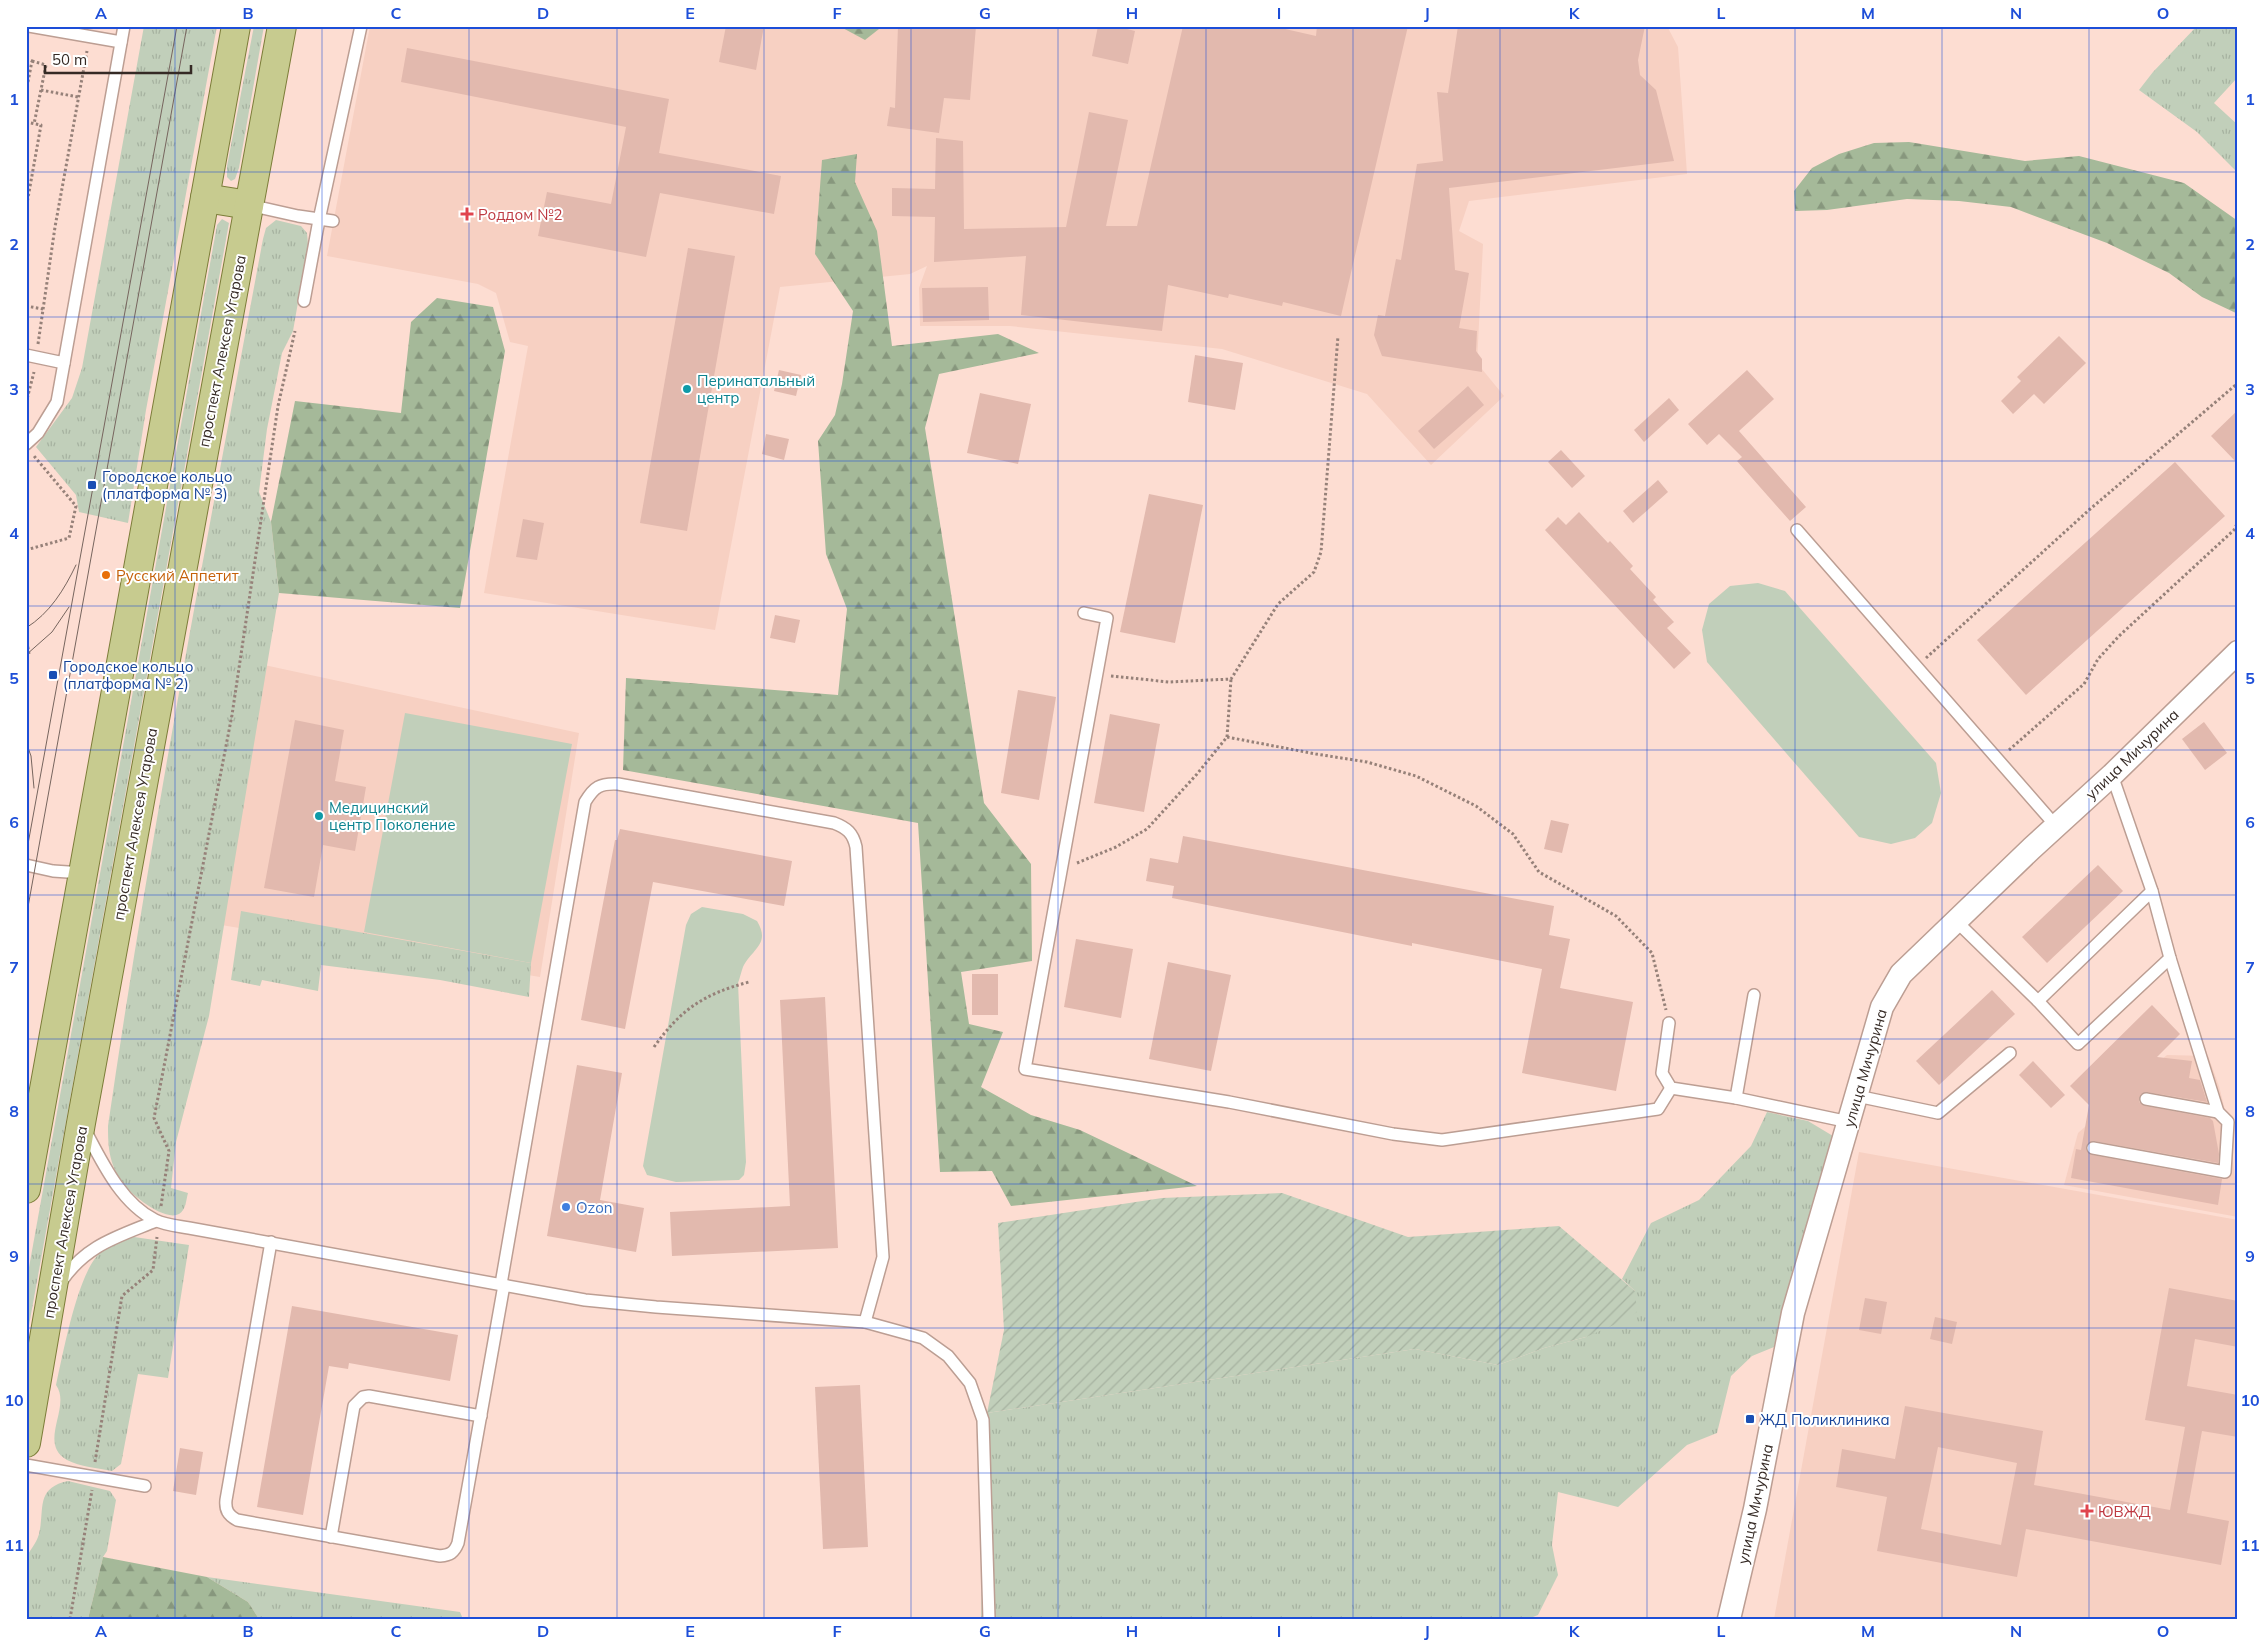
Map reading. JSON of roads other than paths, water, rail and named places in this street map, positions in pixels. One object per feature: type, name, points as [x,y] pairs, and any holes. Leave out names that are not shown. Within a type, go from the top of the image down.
[{"type":"main road","points":[[26,1188],[236,26]]},
{"type":"main road","name":"проспект Алексея Угарова","points":[[26,1443],[81,1123],[282,26]]},
{"type":"main road","points":[[205,198],[249,205]]},
{"type":"street","name":"улица Мичурина","points":[[1729,1619],[1755,1509],[1793,1312],[1882,1008],[1901,974],[2112,775],[2238,652]]},
{"type":"lane","points":[[29,26],[121,42]]},
{"type":"lane","points":[[29,448],[57,402],[124,26]]},
{"type":"lane","points":[[304,301],[319,220],[361,26]]},
{"type":"lane","points":[[249,205],[334,222]]},
{"type":"lane","points":[[31,356],[64,363]]},
{"type":"lane","points":[[1797,530],[2056,826]]},
{"type":"lane","points":[[1084,613],[1107,618],[1024,1069],[1229,1102],[1393,1134],[1442,1140],[1658,1109],[1671,1088]]},
{"type":"lane","points":[[2093,1148],[2225,1172],[2228,1122],[2218,1112],[2170,958],[2152,891],[2112,775]]},
{"type":"lane","points":[[271,1242],[225,1509],[236,1520],[449,1556],[455,1551],[458,1543],[481,1416],[585,802],[595,788],[601,784],[618,784],[834,823],[848,829],[852,834],[856,847],[883,1257],[865,1322]]},
{"type":"lane","points":[[26,865],[53,871],[83,873]]},
{"type":"lane","points":[[2038,1001],[2152,891]]},
{"type":"lane","points":[[1956,921],[2038,1001],[2078,1044],[2170,958]]},
{"type":"lane","points":[[1736,1098],[1754,995]]},
{"type":"lane","points":[[1669,1023],[1662,1073],[1671,1088]]},
{"type":"lane","points":[[1857,1096],[1938,1113],[2010,1053]]},
{"type":"lane","points":[[1671,1088],[1736,1098],[1850,1122]]},
{"type":"lane","points":[[2146,1099],[2218,1112]]},
{"type":"lane","points":[[81,1123],[100,1159],[118,1186],[136,1207],[158,1221],[585,1300],[865,1322],[923,1338],[948,1356],[970,1383],[983,1420],[989,1619]]},
{"type":"lane","points":[[53,1294],[68,1272],[88,1252],[105,1240],[158,1221]]},
{"type":"lane","points":[[331,1537],[354,1406],[358,1400],[369,1396],[481,1416]]},
{"type":"lane","points":[[26,1465],[145,1486]]},
{"type":"tram line","points":[[26,855],[177,26]]},
{"type":"tram line","points":[[26,918],[187,26]]},
{"type":"tram line","points":[[26,628],[35,622],[56,600],[76,565]]},
{"type":"tram line","points":[[26,655],[52,632],[69,607]]},
{"type":"tram line","points":[[26,742],[31,756],[34,788]]},
{"type":"place","name":"Роддом №2","points":[[467,214]]},
{"type":"place","name":"Перинатальный центр","points":[[687,389]]},
{"type":"place","name":"Городское кольцо (платформа № 3)","points":[[92,485]]},
{"type":"place","name":"Русский Аппетит","points":[[106,575]]},
{"type":"place","name":"Городское кольцо (платформа № 2)","points":[[53,675]]},
{"type":"place","name":"Медицинский центр Поколение","points":[[319,816]]},
{"type":"place","name":"Ozon","points":[[566,1207]]},
{"type":"place","name":"ЖД Поликлиника","points":[[1750,1419]]},
{"type":"place","name":"ЮВЖД","points":[[2087,1511]]}]
